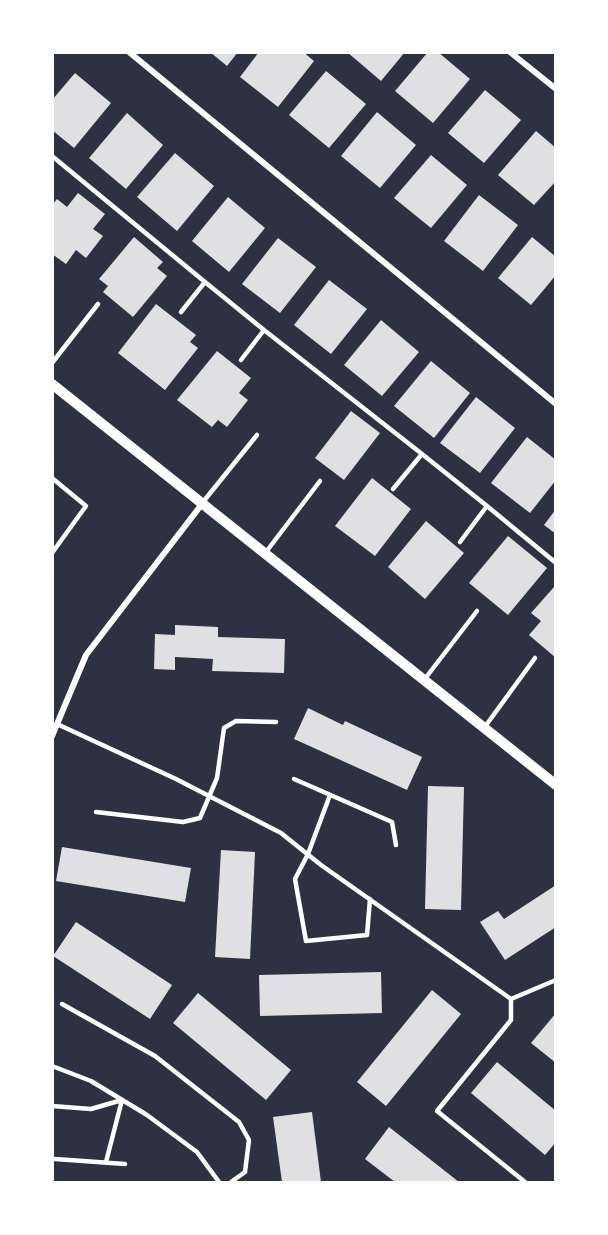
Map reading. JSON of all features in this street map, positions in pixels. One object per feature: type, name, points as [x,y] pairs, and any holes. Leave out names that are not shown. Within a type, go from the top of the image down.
[{"type":"street","points":[[129,52],[555,404]]},
{"type":"street","points":[[510,52],[555,89]]},
{"type":"street","points":[[52,384],[555,785]]},
{"type":"street","points":[[52,736],[86,656],[202,504]]},
{"type":"lane","points":[[52,156],[264,330],[422,454],[555,563]]},
{"type":"lane","points":[[181,312],[205,282]]},
{"type":"lane","points":[[52,363],[98,304]]},
{"type":"lane","points":[[241,360],[264,330]]},
{"type":"lane","points":[[202,504],[257,435]]},
{"type":"lane","points":[[393,489],[422,454]]},
{"type":"lane","points":[[52,478],[86,506],[52,553]]},
{"type":"lane","points":[[265,554],[320,481]]},
{"type":"lane","points":[[460,542],[487,507]]},
{"type":"lane","points":[[424,680],[477,611]]},
{"type":"lane","points":[[483,728],[535,658]]},
{"type":"lane","points":[[96,812],[183,822],[200,818],[217,778],[224,728],[228,723],[276,722]]},
{"type":"lane","points":[[57,724],[210,796],[281,833],[511,999]]},
{"type":"lane","points":[[294,779],[392,822],[396,845]]},
{"type":"lane","points":[[330,795],[308,854],[294,879],[306,941],[367,935],[370,899]]},
{"type":"lane","points":[[511,999],[555,980]]},
{"type":"lane","points":[[511,999],[511,1020],[437,1111],[525,1182]]},
{"type":"lane","points":[[62,1004],[155,1056],[239,1122],[249,1140],[245,1172],[231,1182]]},
{"type":"lane","points":[[52,1066],[91,1080],[197,1152],[219,1182]]},
{"type":"lane","points":[[52,1106],[91,1109],[122,1100]]},
{"type":"lane","points":[[106,1162],[122,1100]]},
{"type":"lane","points":[[55,1159],[125,1164]]},
{"type":"building","points":[[210,52],[238,52],[227,66]]},
{"type":"building","points":[[259,52],[303,52],[314,61],[278,107],[240,77]]},
{"type":"building","points":[[347,52],[405,52],[381,81]]},
{"type":"building","points":[[428,52],[438,52],[470,79],[433,123],[395,91]]},
{"type":"building","points":[[326,71],[366,104],[329,148],[289,115]]},
{"type":"building","points":[[75,73],[111,103],[74,148],[52,130],[52,100]]},
{"type":"building","points":[[485,90],[521,120],[484,163],[448,133]]},
{"type":"building","points":[[377,112],[416,145],[380,188],[341,156]]},
{"type":"building","points":[[127,113],[163,145],[126,189],[89,158]]},
{"type":"building","points":[[536,131],[556,148],[556,181],[534,205],[498,175]]},
{"type":"building","points":[[175,153],[214,186],[177,231],[137,197]]},
{"type":"building","points":[[431,155],[467,185],[431,228],[394,198]]},
{"type":"building","points":[[78,193],[105,214],[93,229],[103,236],[86,258],[76,250],[66,264],[52,254],[52,205],[57,199],[67,207]]},
{"type":"building","points":[[479,195],[518,225],[483,271],[444,241]]},
{"type":"building","points":[[228,197],[265,228],[229,272],[192,241]]},
{"type":"building","points":[[134,237],[163,262],[157,268],[167,276],[133,317],[103,292],[108,286],[99,279]]},
{"type":"building","points":[[532,237],[556,257],[556,275],[531,305],[498,278]]},
{"type":"building","points":[[278,238],[316,267],[280,313],[242,284]]},
{"type":"building","points":[[329,280],[367,309],[331,354],[294,325]]},
{"type":"building","points":[[156,304],[196,335],[190,342],[198,348],[165,390],[118,353]]},
{"type":"building","points":[[381,320],[419,352],[382,396],[344,365]]},
{"type":"building","points":[[217,351],[251,378],[239,393],[248,400],[227,427],[218,420],[212,427],[177,400]]},
{"type":"building","points":[[431,361],[470,393],[434,438],[394,406]]},
{"type":"building","points":[[476,397],[515,428],[480,473],[440,443]]},
{"type":"building","points":[[351,411],[380,433],[344,480],[315,458]]},
{"type":"building","points":[[527,437],[556,460],[556,480],[530,513],[491,483]]},
{"type":"building","points":[[372,478],[411,509],[375,556],[335,526]]},
{"type":"building","points":[[556,509],[556,534],[544,525]]},
{"type":"building","points":[[426,521],[464,553],[425,599],[388,567]]},
{"type":"building","points":[[508,536],[547,568],[508,615],[469,583]]},
{"type":"building","points":[[554,587],[556,589],[556,658],[529,635],[541,621],[531,613]]},
{"type":"building","points":[[175,625],[218,627],[218,637],[285,639],[284,673],[212,671],[213,659],[175,657],[175,670],[154,669],[155,634],[175,635]]},
{"type":"building","points":[[308,708],[343,725],[345,721],[422,757],[407,790],[294,739]]},
{"type":"building","points":[[428,786],[464,787],[461,910],[425,909]]},
{"type":"building","points":[[62,847],[191,868],[185,902],[56,881]]},
{"type":"building","points":[[221,850],[255,852],[250,959],[215,957]]},
{"type":"building","points":[[556,885],[556,927],[505,960],[480,922],[498,911],[504,919]]},
{"type":"building","points":[[76,922],[172,985],[150,1019],[53,956]]},
{"type":"building","points":[[381,972],[382,1013],[260,1016],[259,975]]},
{"type":"building","points":[[432,990],[461,1014],[386,1106],[357,1082]]},
{"type":"building","points":[[198,993],[291,1070],[266,1100],[173,1023]]},
{"type":"building","points":[[556,1013],[556,1063],[531,1043]]},
{"type":"building","points":[[497,1062],[556,1111],[556,1142],[545,1155],[471,1093]]},
{"type":"building","points":[[312,1112],[321,1182],[282,1182],[273,1117]]},
{"type":"building","points":[[389,1127],[459,1182],[395,1182],[365,1159]]}]
